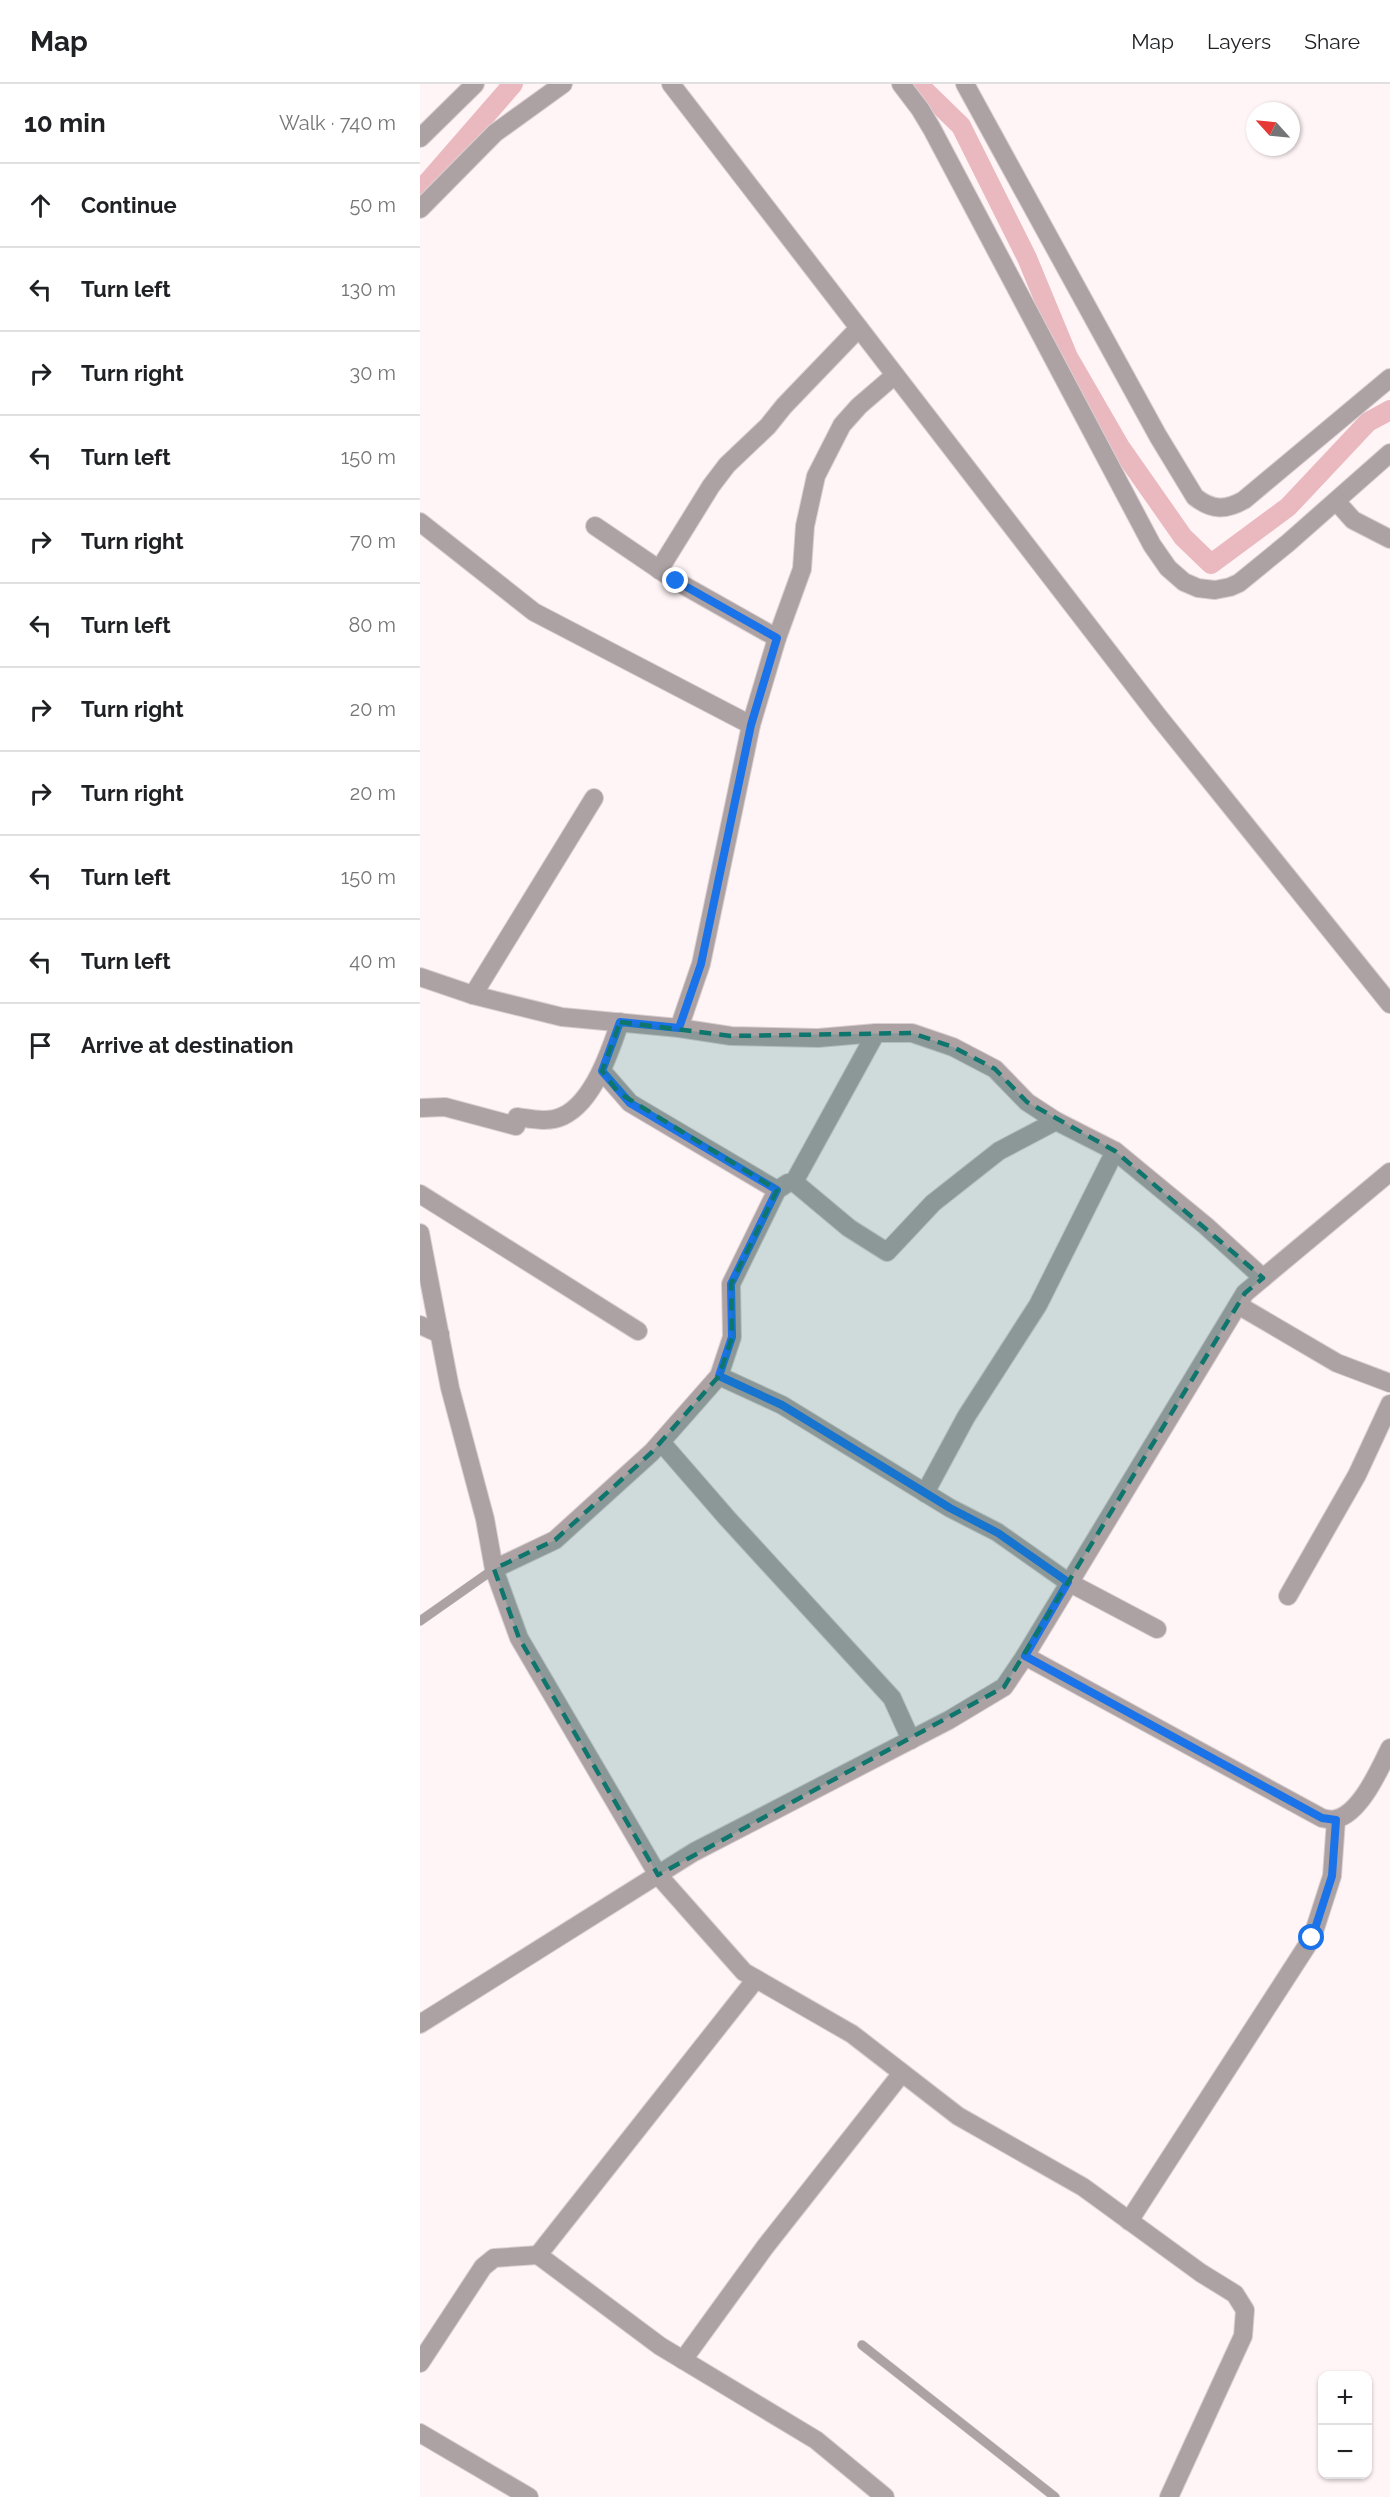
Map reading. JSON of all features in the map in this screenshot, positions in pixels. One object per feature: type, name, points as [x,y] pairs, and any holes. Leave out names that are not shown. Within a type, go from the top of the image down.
[{"type":"street","points":[[420,138],[475,84]]},
{"type":"street","points":[[420,209],[495,133],[563,84]]},
{"type":"street","points":[[671,84],[1158,716],[1389,1001]]},
{"type":"street","points":[[901,84],[933,129],[1152,545],[1168,568],[1184,582],[1198,588],[1215,590],[1230,587],[1344,511],[1390,453]]},
{"type":"street","points":[[965,84],[1158,436],[1195,497],[1202,503],[1215,508],[1229,508],[1244,500],[1390,378]]},
{"type":"street","points":[[659,570],[711,486],[727,465],[768,426],[784,406],[859,328]]},
{"type":"street","points":[[679,1028],[701,964],[751,725],[777,638],[802,569],[805,526],[816,476],[842,425],[859,406],[896,375]]},
{"type":"street","points":[[1344,511],[1390,539]]},
{"type":"street","points":[[420,522],[534,612],[751,725]]},
{"type":"street","points":[[595,526],[659,570],[777,638]]},
{"type":"street","points":[[473,995],[594,798]]},
{"type":"street","points":[[420,977],[473,995],[562,1017],[679,1028],[742,1037],[818,1038],[876,1033],[912,1033],[953,1047],[995,1069],[1027,1102],[1056,1121],[1115,1151],[1206,1226],[1263,1278]]},
{"type":"street","points":[[420,1108],[445,1107],[517,1122],[543,1121],[563,1117],[584,1097],[602,1071],[620,1022]]},
{"type":"street","points":[[794,1182],[876,1033]]},
{"type":"street","points":[[602,1071],[630,1103],[777,1190]]},
{"type":"street","points":[[494,1569],[555,1540],[661,1442],[719,1376],[732,1337],[731,1284],[777,1190],[794,1182],[849,1228],[887,1251],[933,1203],[971,1172],[999,1151],[1056,1121]]},
{"type":"street","points":[[924,1493],[966,1417],[1038,1305],[1115,1151]]},
{"type":"street","points":[[420,2024],[694,1851],[910,1740],[1004,1687],[1245,1293],[1390,1172]]},
{"type":"street","points":[[420,1194],[638,1331]]},
{"type":"street","points":[[420,1233],[450,1388],[485,1519],[494,1569],[519,1638],[658,1875],[744,1972],[852,2034],[958,2116],[1083,2187],[1201,2273],[1235,2294],[1245,2310],[1243,2336],[1168,2497]]},
{"type":"street","points":[[1238,1305],[1337,1363],[1390,1383]]},
{"type":"street","points":[[420,1325],[440,1334]]},
{"type":"street","points":[[719,1376],[782,1405],[924,1493],[998,1533],[1068,1582],[1157,1629]]},
{"type":"street","points":[[1288,1596],[1357,1475],[1390,1404]]},
{"type":"street","points":[[661,1442],[727,1518],[892,1698],[910,1740]]},
{"type":"street","points":[[1025,1656],[1322,1818],[1336,1820],[1350,1812],[1364,1796],[1390,1748]]},
{"type":"street","points":[[1129,2221],[1312,1938],[1332,1876],[1336,1820]]},
{"type":"street","points":[[538,2255],[756,1979]]},
{"type":"street","points":[[683,2360],[765,2247],[902,2073]]},
{"type":"street","points":[[420,2363],[483,2267],[494,2258],[538,2255],[660,2346],[816,2440],[885,2497]]},
{"type":"street","points":[[420,2433],[529,2497]]},
{"type":"lane","points":[[420,1621],[494,1569]]},
{"type":"lane","points":[[862,2345],[1056,2497]]},
{"type":"highlighted area","points":[[620,1022],[731,1036],[912,1033],[953,1047],[995,1069],[1027,1102],[1115,1151],[1263,1278],[1245,1293],[1004,1687],[658,1875],[519,1638],[494,1569],[555,1540],[652,1452],[719,1376],[732,1337],[731,1284],[777,1190],[619,1093],[602,1071]]},
{"type":"waterway","points":[[420,191],[513,84]]},
{"type":"waterway","points":[[918,84],[961,126],[1027,258],[1068,357],[1120,447],[1183,537],[1211,564],[1288,507],[1368,422],[1390,410]]},
{"type":"route","points":[[676,581],[777,638],[751,725],[701,964],[679,1028],[620,1022],[602,1071],[630,1103],[777,1190],[731,1284],[732,1337],[719,1376],[782,1405],[950,1508],[998,1533],[1068,1582],[1025,1656],[1322,1818],[1336,1820],[1332,1876],[1312,1938]]}]
